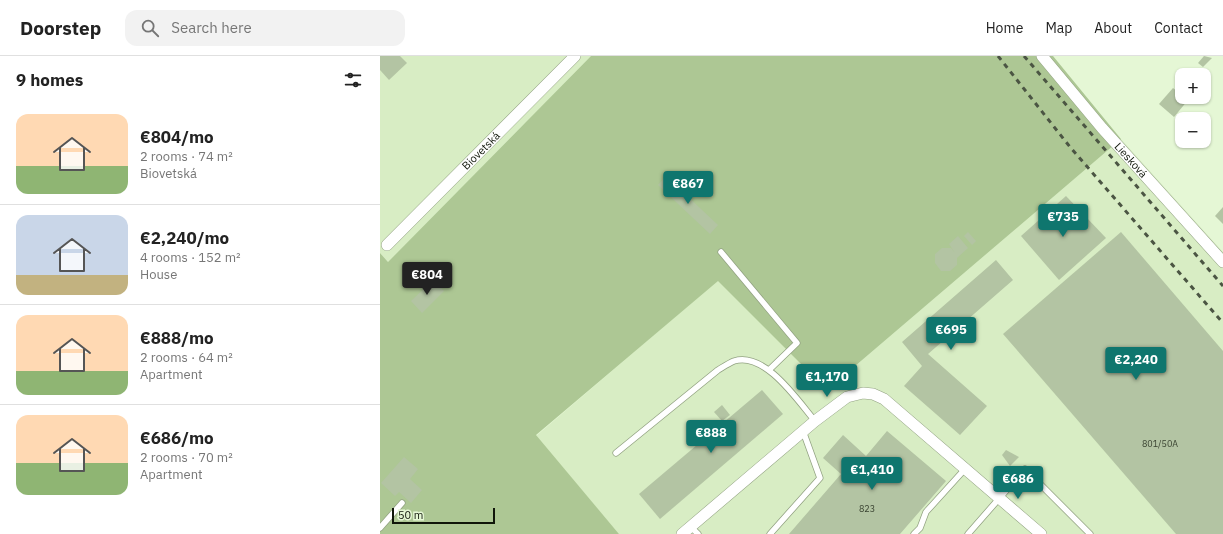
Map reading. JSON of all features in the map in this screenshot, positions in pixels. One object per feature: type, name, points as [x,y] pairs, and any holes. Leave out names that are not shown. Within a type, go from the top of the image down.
[{"type":"street","name":"Biovetská","points":[[387,245],[575,56]]},
{"type":"street","name":"Liesková","points":[[1042,56],[1102,128],[1223,262]]},
{"type":"street","points":[[690,532],[815,421],[847,397],[863,393],[873,394],[884,399],[1040,534]]},
{"type":"lane","points":[[721,252],[797,343],[770,369]]},
{"type":"lane","points":[[616,453],[718,370],[735,360],[752,360],[770,369],[815,421]]},
{"type":"lane","points":[[770,534],[820,478],[803,431]]},
{"type":"lane","points":[[914,534],[920,528],[926,512],[965,469]]},
{"type":"lane","points":[[968,534],[1025,469],[1090,534]]},
{"type":"lane","points":[[380,528],[402,503]]},
{"type":"shaded area","points":[[380,56],[591,56],[388,262],[380,253]]},
{"type":"shaded area","points":[[591,56],[1053,56],[1121,139],[827,390],[718,281],[536,435],[619,534],[380,534],[380,253],[388,262]]},
{"type":"shaded area","points":[[1121,139],[1223,252],[1223,534],[619,534],[536,436],[718,280],[827,390]]},
{"type":"building","points":[[380,56],[400,56],[407,63],[389,80],[380,70]]},
{"type":"building","points":[[1204,56],[1212,58],[1203,67],[1198,63]]},
{"type":"building","points":[[1173,88],[1175,90],[1175,104],[1185,104],[1178,112],[1175,112],[1174,117],[1159,104]]},
{"type":"building","points":[[666,176],[718,225],[710,234],[658,185]]},
{"type":"building","points":[[1066,196],[1106,238],[1059,280],[1021,236]]},
{"type":"building","points":[[1223,207],[1223,224],[1215,216]]},
{"type":"building","points":[[968,232],[976,241],[972,245],[964,236]]},
{"type":"building","points":[[1121,232],[1223,351],[1223,534],[1176,534],[1003,334]]},
{"type":"building","points":[[958,236],[968,248],[957,258],[957,265],[950,271],[941,271],[935,263],[935,254],[942,248],[951,248],[955,253],[949,244]]},
{"type":"building","points":[[996,260],[1013,280],[928,354],[987,406],[960,435],[904,386],[922,366],[902,342]]},
{"type":"building","points":[[433,280],[444,291],[422,313],[411,301]]},
{"type":"building","points":[[762,390],[783,414],[660,519],[639,494]]},
{"type":"building","points":[[722,405],[730,415],[722,421],[714,412]]},
{"type":"building","points":[[887,431],[946,481],[900,534],[789,534],[841,474],[823,458],[843,435],[866,456]]},
{"type":"building","points":[[1006,450],[1019,457],[1010,466],[1002,455]]},
{"type":"building","points":[[404,457],[418,469],[410,479],[422,490],[411,503],[399,492],[395,496],[381,483]]},
{"type":"railway","points":[[998,56],[1070,147],[1223,323]]},
{"type":"railway","points":[[1024,56],[1223,286]]}]
